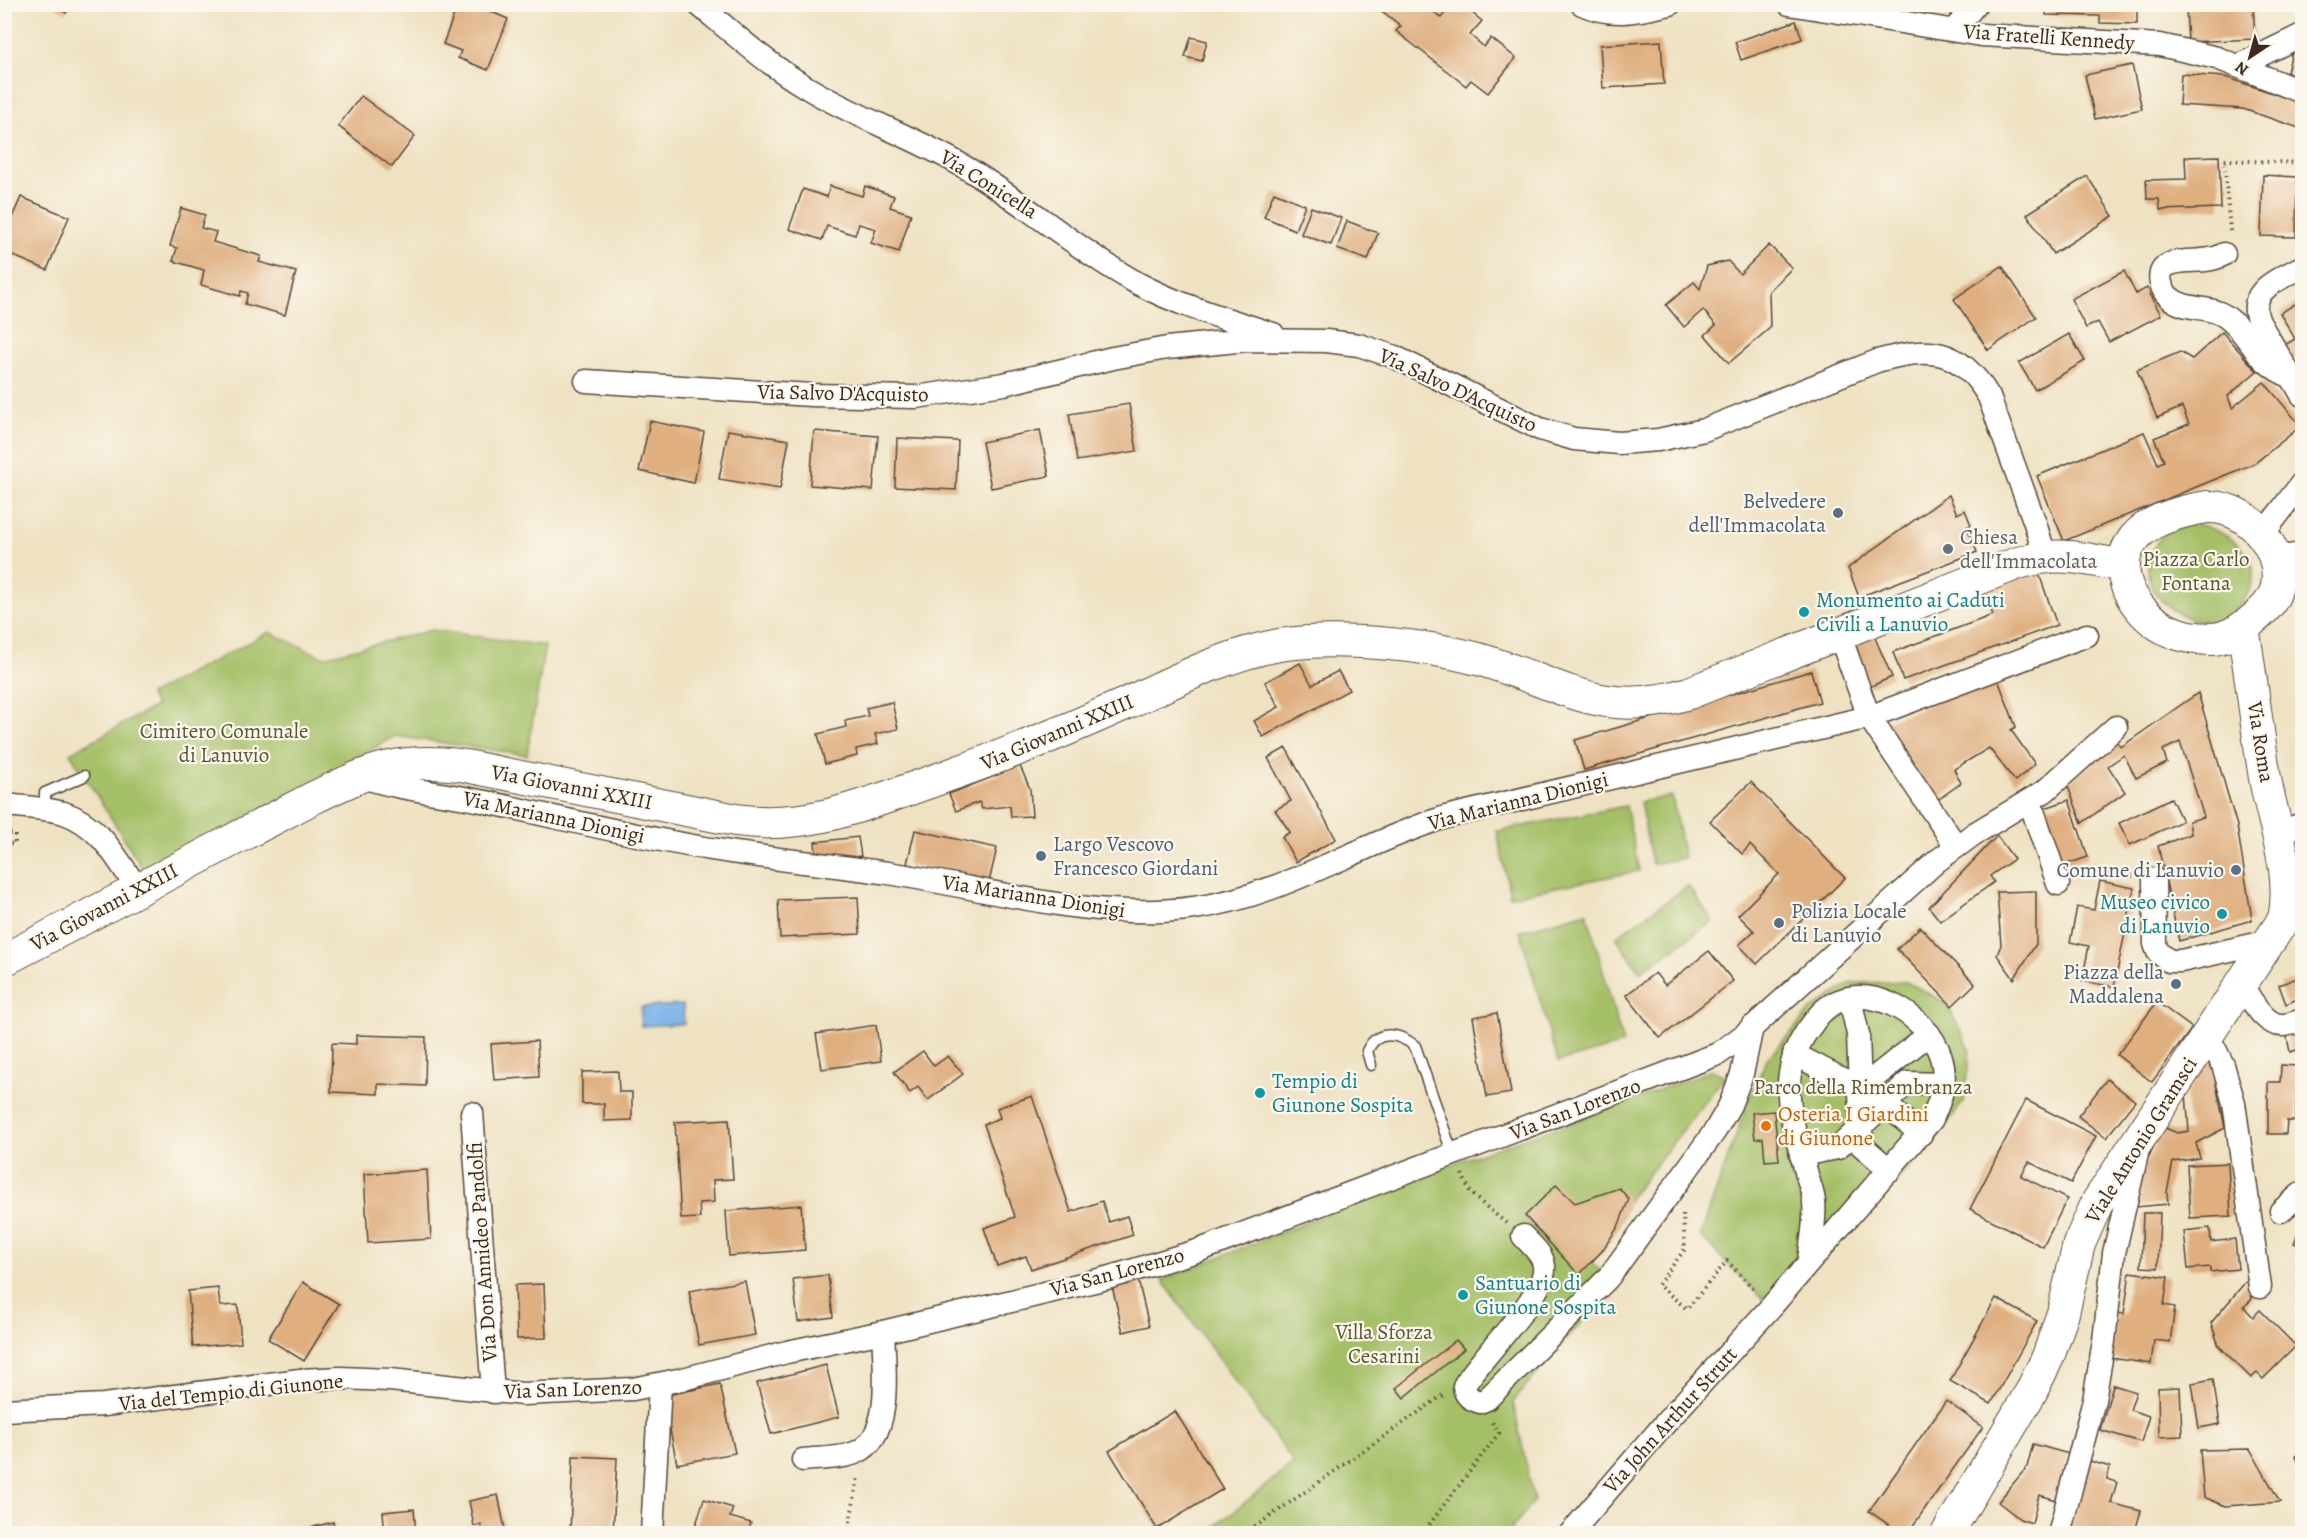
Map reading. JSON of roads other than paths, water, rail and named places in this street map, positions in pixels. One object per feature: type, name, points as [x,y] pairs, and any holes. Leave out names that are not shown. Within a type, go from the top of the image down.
[{"type":"street","name":"Via Conicella","points":[[698,4],[771,64],[807,88],[961,165],[1010,195],[1135,282],[1183,304],[1292,340]]},
{"type":"street","points":[[1582,4],[1602,12],[1621,13],[1670,4]]},
{"type":"street","name":"Via Fratelli Kennedy","points":[[1789,4],[1954,30],[2031,39],[2148,43],[2192,51],[2238,66],[2302,92]]},
{"type":"street","points":[[1954,30],[1976,4]]},
{"type":"street","points":[[2238,66],[2302,35]]},
{"type":"street","points":[[2224,254],[2213,260],[2174,262],[2166,266],[2162,270],[2160,280],[2164,292],[2178,303],[2222,314],[2240,329],[2262,360],[2297,386]]},
{"type":"street","points":[[2297,386],[2259,322],[2255,309],[2260,293],[2272,283],[2302,267]]},
{"type":"street","name":"Via Salvo D'Acquisto","points":[[586,381],[820,396],[916,397],[1004,384],[1113,358],[1167,348],[1237,341],[1292,340],[1347,343],[1383,352],[1540,429],[1575,439],[1619,443],[1658,440],[1704,430],[1877,361],[1912,352],[1930,352],[1940,354],[1966,368],[1979,381],[1989,397],[2036,523],[2045,556]]},
{"type":"street","points":[[2280,549],[2246,518],[2232,510],[2217,507],[2188,511],[2155,524],[2137,536],[2129,547],[2124,566],[2126,584],[2136,604],[2150,619],[2166,629],[2187,636],[2210,639],[2227,636],[2243,627],[2272,599],[2277,585],[2280,549],[2302,483]]},
{"type":"street","name":"Via Giovanni XXIII","points":[[4,960],[54,935],[137,888],[309,800],[360,776],[406,763],[443,762],[736,820],[789,823],[830,815],[866,804],[978,765],[1074,727],[1228,659],[1281,645],[1353,642],[1434,650],[1497,665],[1586,698],[1635,704],[1661,701],[1689,693],[2000,569],[2045,556],[2076,557],[2124,566]]},
{"type":"street","name":"Via Roma","points":[[2243,627],[2266,779],[2287,838],[2288,888],[2285,924]]},
{"type":"street","points":[[1839,633],[1869,717],[1956,846]]},
{"type":"street","name":"Via Marianna Dionigi","points":[[360,776],[385,784],[460,796],[700,848],[888,873],[1070,905],[1144,912],[1195,908],[1257,894],[1400,832],[1454,815],[1869,717],[2087,635]]},
{"type":"street","name":"Via San Lorenzo","points":[[493,1392],[540,1394],[599,1392],[660,1384],[1143,1269],[1200,1250],[1718,1054],[1752,1027],[1919,876],[1956,846],[2030,802],[2062,777],[2116,727]]},
{"type":"street","points":[[2030,802],[2058,884]]},
{"type":"street","points":[[4,805],[45,810],[74,817],[93,830],[106,843],[137,888]]},
{"type":"street","points":[[2154,879],[2155,944],[2163,958],[2169,961],[2181,961],[2285,924]]},
{"type":"street","name":"Viale Antonio Gramsci","points":[[1947,1533],[2035,1385],[2058,1330],[2071,1271],[2083,1232],[2104,1191],[2241,985],[2285,924]]},
{"type":"street","points":[[2241,985],[2272,1022],[2282,1026],[2302,1020]]},
{"type":"street","points":[[1850,999],[1858,1034],[1862,1146],[1890,1170]]},
{"type":"street","points":[[1801,1155],[1838,1148],[1908,1083],[1943,1084],[1941,1058],[1921,1023],[1898,1007],[1881,1000],[1850,999],[1833,1003],[1820,1014],[1799,1043],[1788,1078],[1788,1098],[1801,1155],[1814,1202],[1809,1261]]},
{"type":"street","points":[[1523,1236],[1539,1254],[1544,1266],[1544,1276],[1538,1289],[1518,1316],[1468,1378],[1464,1392],[1471,1400],[1479,1402],[1487,1399],[1608,1278],[1715,1131],[1730,1105],[1745,1065],[1752,1027]]},
{"type":"street","points":[[1860,1089],[1929,1034]]},
{"type":"street","points":[[2208,1035],[2223,1065],[2234,1103],[2260,1287]]},
{"type":"street","points":[[1794,1054],[1886,1103],[1921,1134]]},
{"type":"street","name":"Via John Arthur Strutt","points":[[1570,1533],[1921,1134],[1932,1119],[1942,1097],[1943,1084]]},
{"type":"street","name":"Via Don Annideo Pandolfi","points":[[472,1113],[493,1392]]},
{"type":"street","points":[[2059,1533],[2094,1400],[2104,1341],[2114,1253],[2141,1136]]},
{"type":"street","points":[[2281,1211],[2302,1193]]},
{"type":"street","points":[[803,1460],[850,1455],[862,1449],[876,1431],[882,1413],[885,1383],[883,1332]]},
{"type":"street","name":"Via del Tempio di Giunone","points":[[4,1410],[112,1404],[292,1381],[327,1379],[390,1380],[493,1392]]},
{"type":"street","points":[[652,1533],[660,1384]]},
{"type":"lane","points":[[45,810],[45,793],[84,776]]},
{"type":"lane","points":[[1371,1065],[1367,1051],[1371,1042],[1381,1036],[1392,1035],[1405,1039],[1415,1046],[1453,1155]]},
{"type":"water","points":[[683,1005],[684,1024],[641,1026],[641,1007]]},
{"type":"place","name":"Belvedere dell'Immacolata","points":[[1838,513]]},
{"type":"place","name":"Chiesa dell'Immacolata","points":[[1948,549]]},
{"type":"place","name":"Monumento ai Caduti Civili a Lanuvio","points":[[1804,612]]},
{"type":"place","name":"Largo Vescovo Francesco Giordani","points":[[1041,856]]},
{"type":"place","name":"Comune di Lanuvio","points":[[2236,870]]},
{"type":"place","name":"Museo civico di Lanuvio","points":[[2222,914]]},
{"type":"place","name":"Polizia Locale di Lanuvio","points":[[1779,923]]},
{"type":"place","name":"Piazza della Maddalena","points":[[2176,984]]},
{"type":"place","name":"Tempio di Giunone Sospita","points":[[1260,1093]]},
{"type":"place","name":"Osteria I Giardini di Giunone","points":[[1766,1126]]},
{"type":"place","name":"Santuario di Giunone Sospita","points":[[1463,1295]]},
{"type":"park label","name":"Piazza Carlo Fontana","points":[[2196,571]]},
{"type":"park label","name":"Cimitero Comunale di Lanuvio","points":[[224,743]]},
{"type":"park label","name":"Parco della Rimembranza","points":[[1863,1087]]},
{"type":"park label","name":"Villa Sforza Cesarini","points":[[1384,1344]]}]
